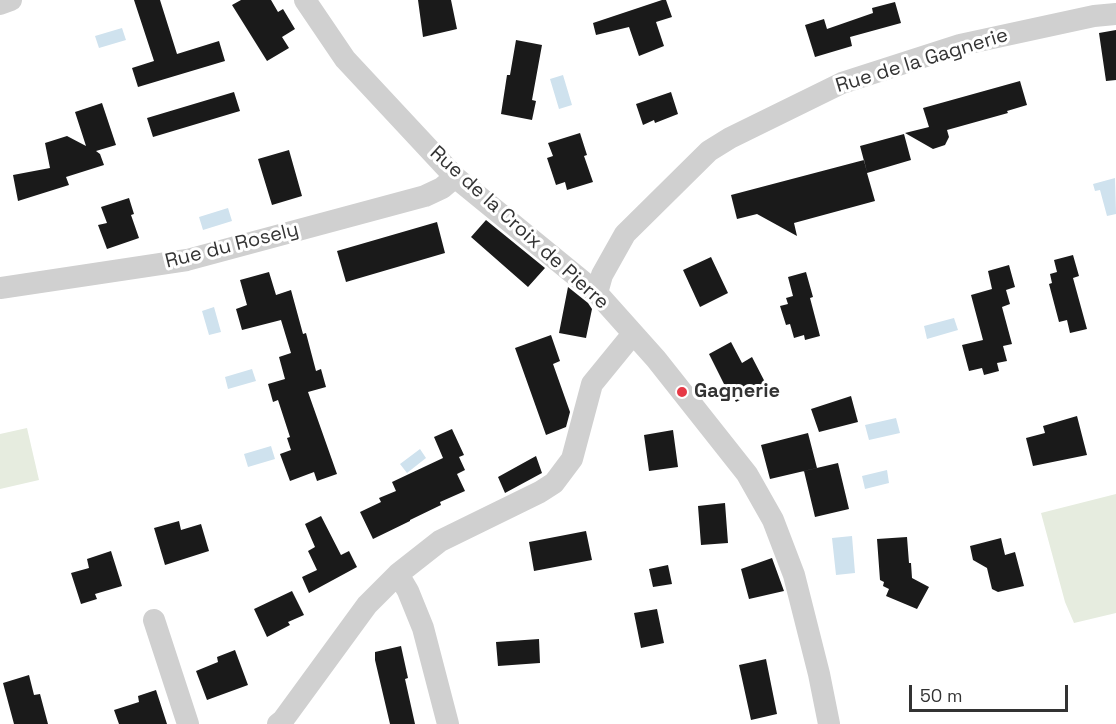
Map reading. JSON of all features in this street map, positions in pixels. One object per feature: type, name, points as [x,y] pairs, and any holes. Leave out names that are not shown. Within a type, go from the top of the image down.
[{"type":"street","points":[[0,4],[11,0]]},
{"type":"street","name":"Rue de la Croix de Pierre","points":[[305,0],[345,59],[455,177],[597,293],[656,359],[747,474],[773,520],[794,575],[829,724]]},
{"type":"street","name":"Rue de la Gagnerie","points":[[597,293],[602,275],[625,234],[710,151],[730,138],[851,80],[960,45],[1116,14]]},
{"type":"street","name":"Rue du Rosely","points":[[0,288],[187,260],[425,196],[442,188],[455,177]]},
{"type":"street","points":[[278,724],[284,720],[366,605],[398,574],[440,541],[554,483],[572,459],[592,384],[632,334]]},
{"type":"street","points":[[398,574],[408,591],[423,628],[448,724]]},
{"type":"street","points":[[154,620],[188,724]]},
{"type":"shaded area","points":[[27,428],[39,480],[0,489],[0,434]]},
{"type":"shaded area","points":[[1116,494],[1116,613],[1074,623],[1065,602],[1041,513]]},
{"type":"water","points":[[122,28],[126,40],[99,48],[95,36]]},
{"type":"water","points":[[563,75],[572,105],[559,109],[550,79]]},
{"type":"water","points":[[1115,178],[1116,214],[1107,216],[1100,190],[1095,191],[1093,184]]},
{"type":"water","points":[[228,208],[232,221],[203,230],[199,217]]},
{"type":"water","points":[[214,307],[221,332],[209,335],[202,311]]},
{"type":"water","points":[[954,318],[958,330],[927,339],[924,326]]},
{"type":"water","points":[[252,369],[256,381],[228,389],[225,377]]},
{"type":"water","points":[[896,418],[900,433],[869,440],[865,425]]},
{"type":"water","points":[[271,446],[275,459],[248,467],[244,454]]},
{"type":"water","points":[[420,449],[426,458],[407,473],[400,464]]},
{"type":"water","points":[[887,470],[889,483],[865,489],[862,476]]},
{"type":"water","points":[[852,536],[855,573],[836,575],[832,538]]},
{"type":"building","points":[[134,0],[160,0],[177,54],[219,41],[225,61],[138,87],[132,68],[154,61]]},
{"type":"building","points":[[241,0],[271,0],[278,12],[283,9],[295,29],[282,37],[289,48],[267,61],[232,5]]},
{"type":"building","points":[[418,0],[451,0],[457,29],[423,37]]},
{"type":"building","points":[[666,0],[672,17],[656,22],[664,46],[639,56],[629,27],[596,35],[593,23]]},
{"type":"building","points":[[895,2],[901,23],[850,37],[852,46],[815,57],[805,25],[824,19],[827,29],[873,13],[872,8]]},
{"type":"building","points":[[1116,30],[1116,80],[1106,81],[1099,33]]},
{"type":"building","points":[[516,40],[542,45],[532,100],[536,101],[532,120],[501,114],[507,75],[510,75]]},
{"type":"building","points":[[1020,81],[1027,105],[1007,111],[1008,113],[947,130],[949,137],[945,145],[933,149],[905,133],[929,127],[923,108]]},
{"type":"building","points":[[234,92],[240,111],[153,137],[147,118]]},
{"type":"building","points":[[671,92],[678,114],[643,125],[636,104]]},
{"type":"building","points":[[102,103],[116,145],[96,151],[100,154],[104,165],[66,177],[69,185],[18,201],[13,175],[50,168],[45,143],[67,136],[86,146],[75,112]]},
{"type":"building","points":[[580,133],[587,155],[584,156],[593,182],[567,190],[565,182],[556,185],[547,158],[553,156],[548,143]]},
{"type":"building","points":[[904,134],[911,160],[867,173],[875,201],[794,223],[797,236],[757,214],[737,219],[731,195],[864,160],[860,146]]},
{"type":"building","points":[[289,150],[302,196],[272,205],[258,159]]},
{"type":"building","points":[[129,198],[134,214],[131,215],[139,238],[107,249],[98,225],[107,223],[101,207]]},
{"type":"building","points":[[486,220],[545,268],[528,287],[471,237]]},
{"type":"building","points":[[437,222],[445,253],[346,282],[337,251]]},
{"type":"building","points":[[1073,255],[1079,276],[1073,278],[1087,329],[1070,333],[1067,320],[1059,322],[1049,284],[1052,283],[1050,274],[1057,272],[1054,260]]},
{"type":"building","points":[[711,257],[728,293],[700,307],[683,270]]},
{"type":"building","points":[[1009,265],[1015,287],[1006,290],[1010,304],[1002,307],[1012,344],[1003,346],[1007,361],[997,363],[999,371],[984,375],[982,368],[969,371],[962,345],[983,340],[971,295],[992,289],[988,271]]},
{"type":"building","points":[[269,272],[276,295],[291,290],[316,371],[321,369],[326,387],[308,392],[337,474],[317,481],[314,472],[290,481],[280,454],[291,450],[287,438],[290,437],[278,400],[273,402],[268,384],[285,379],[279,357],[291,353],[281,320],[242,330],[236,309],[247,305],[240,280]]},
{"type":"building","points":[[806,272],[820,336],[805,340],[804,335],[794,338],[790,324],[786,325],[780,306],[788,304],[786,298],[793,296],[788,277]]},
{"type":"building","points":[[568,287],[592,309],[586,338],[559,333]]},
{"type":"building","points":[[551,335],[560,361],[553,364],[570,412],[566,427],[546,435],[515,348]]},
{"type":"building","points":[[731,342],[742,363],[752,357],[767,386],[736,402],[728,387],[726,388],[709,354]]},
{"type":"building","points":[[851,396],[858,422],[819,432],[811,409]]},
{"type":"building","points":[[1077,416],[1087,455],[1033,466],[1026,438],[1045,433],[1043,426]]},
{"type":"building","points":[[452,429],[464,455],[459,457],[465,470],[457,474],[465,491],[440,502],[441,505],[373,539],[360,512],[381,502],[379,498],[396,491],[392,482],[443,458],[434,437]]},
{"type":"building","points":[[673,430],[678,467],[649,471],[644,435]]},
{"type":"building","points":[[808,433],[817,468],[770,479],[761,445]]},
{"type":"building","points":[[536,456],[542,473],[505,493],[498,477]]},
{"type":"building","points":[[838,463],[849,509],[815,517],[804,471]]},
{"type":"building","points":[[725,503],[728,543],[701,545],[698,506]]},
{"type":"building","points":[[321,516],[341,555],[349,551],[357,567],[309,593],[302,577],[317,570],[308,551],[315,547],[305,524]]},
{"type":"building","points":[[179,521],[181,530],[201,524],[209,551],[165,565],[154,528]]},
{"type":"building","points":[[586,531],[592,560],[534,571],[529,542]]},
{"type":"building","points":[[907,537],[912,578],[929,587],[917,609],[886,596],[889,589],[883,586],[884,582],[880,580],[877,539]]},
{"type":"building","points":[[1001,538],[1005,555],[1015,552],[1024,586],[998,592],[992,589],[987,568],[973,560],[970,546]]},
{"type":"building","points":[[111,551],[122,586],[95,594],[97,599],[81,604],[71,573],[89,568],[87,559]]},
{"type":"building","points":[[772,558],[784,591],[749,599],[741,569]]},
{"type":"building","points":[[668,565],[672,584],[653,587],[649,569]]},
{"type":"building","points":[[292,591],[304,615],[288,622],[290,625],[267,637],[254,609]]},
{"type":"building","points":[[657,609],[664,643],[641,648],[634,613]]},
{"type":"building","points":[[539,639],[540,663],[498,666],[496,642]]},
{"type":"building","points":[[401,646],[408,678],[405,679],[415,724],[390,724],[375,660],[375,652]]},
{"type":"building","points":[[235,650],[248,685],[207,700],[196,671],[218,662],[217,657]]},
{"type":"building","points":[[766,659],[777,714],[751,720],[739,665]]},
{"type":"building","points":[[29,675],[34,695],[40,694],[48,724],[14,724],[3,683]]},
{"type":"building","points":[[156,690],[167,724],[119,724],[114,710],[139,702],[138,696]]},
{"type":"place","name":"Gagnerie","points":[[682,392]]}]
